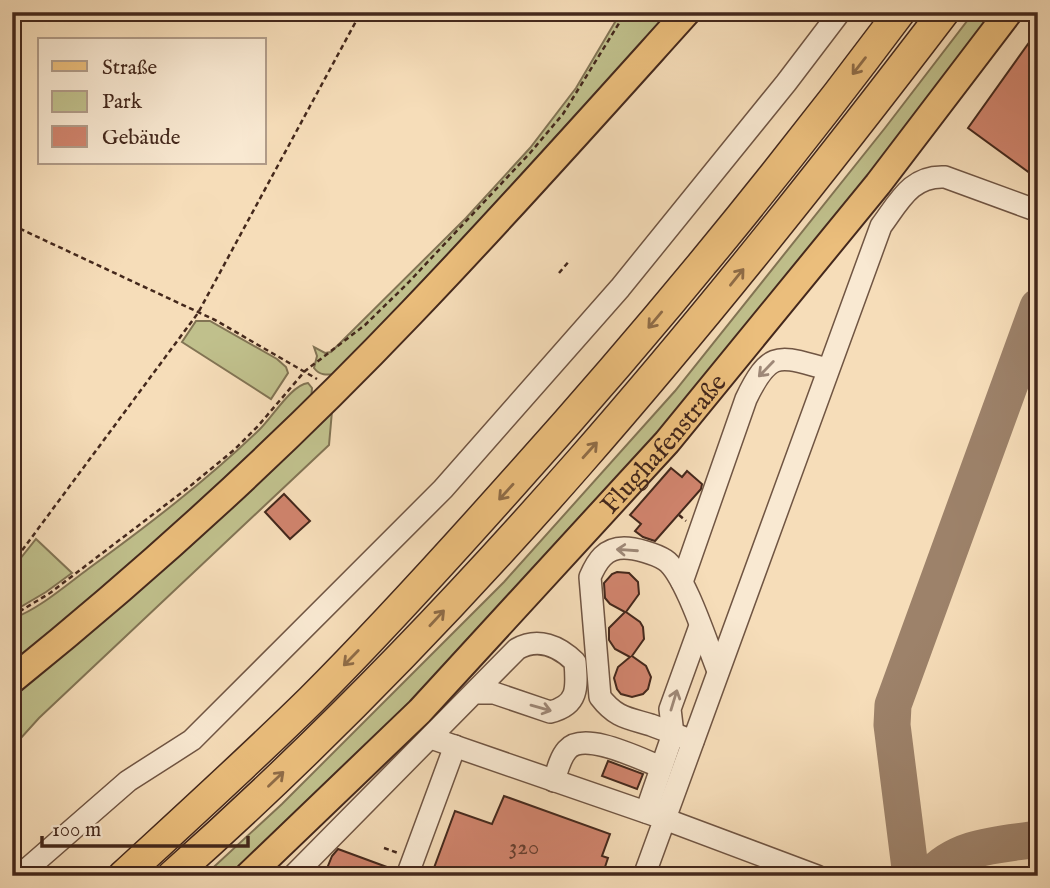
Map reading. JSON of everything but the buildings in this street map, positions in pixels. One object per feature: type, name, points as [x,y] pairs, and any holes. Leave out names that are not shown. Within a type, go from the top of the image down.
[{"type":"highway","points":[[123,876],[310,700],[434,572],[574,416],[688,281],[900,12]]},
{"type":"highway","points":[[172,876],[352,705],[527,520],[742,272],[944,12]]},
{"type":"main road","points":[[12,680],[90,618],[335,390],[493,226],[687,12]]},
{"type":"main road","name":"Flughafenstraße","points":[[248,876],[420,711],[667,442],[878,184],[1009,12]]},
{"type":"main road","name":"Flughafenstraße","points":[[255,876],[281,844]]},
{"type":"lane","points":[[19,876],[128,781],[192,740],[443,489],[620,288],[840,12]]},
{"type":"lane","points":[[643,876],[661,767],[683,737],[718,671],[881,226],[905,194],[919,181],[931,176],[945,177],[1038,211]]},
{"type":"lane","points":[[682,582],[754,382],[777,358],[828,369]]},
{"type":"lane","points":[[683,737],[621,717],[609,709],[600,697],[590,577],[596,563],[604,554],[617,548],[631,548],[666,560],[682,582],[718,671]]},
{"type":"lane","points":[[655,816],[683,737],[670,709],[700,626]]},
{"type":"lane","points":[[293,876],[517,649],[526,643],[549,645],[567,654],[575,663],[577,682],[574,695],[569,705],[560,710],[551,712],[494,693],[475,693]]},
{"type":"lane","points":[[431,738],[817,876]]},
{"type":"lane","points":[[554,781],[568,748],[579,743],[592,742],[661,767]]},
{"type":"lane","points":[[405,865],[455,746]]},
{"type":"path","points":[[12,564],[198,313],[361,12]]},
{"type":"path","points":[[12,616],[50,593],[216,465],[258,426],[305,371],[365,325],[442,247],[563,114],[626,12]]},
{"type":"path","points":[[12,225],[237,331],[335,390]]},
{"type":"path","points":[[559,273],[570,260]]},
{"type":"path","points":[[384,848],[405,865]]},
{"type":"green space","points":[[621,12],[673,12],[337,374],[316,371],[314,368],[317,356],[314,347],[325,353],[331,352],[466,218],[530,148],[576,88]]},
{"type":"green space","points":[[974,12],[999,12],[678,419],[487,633],[237,876],[204,876],[282,804],[504,582],[675,391]]},
{"type":"green space","points":[[196,321],[210,321],[277,359],[286,367],[288,373],[271,399],[182,342]]},
{"type":"green space","points":[[308,383],[312,388],[311,401],[254,455],[45,640],[12,662],[12,619],[52,597],[176,503],[259,430],[295,390]]},
{"type":"green space","points":[[332,411],[329,445],[39,718],[12,748],[12,693]]},
{"type":"green space","points":[[36,539],[72,573],[12,612],[12,569]]},
{"type":"taxiway","points":[[911,876],[892,725],[893,705],[1038,307]]},
{"type":"taxiway","points":[[931,876],[942,866],[967,852],[1038,839]]}]
